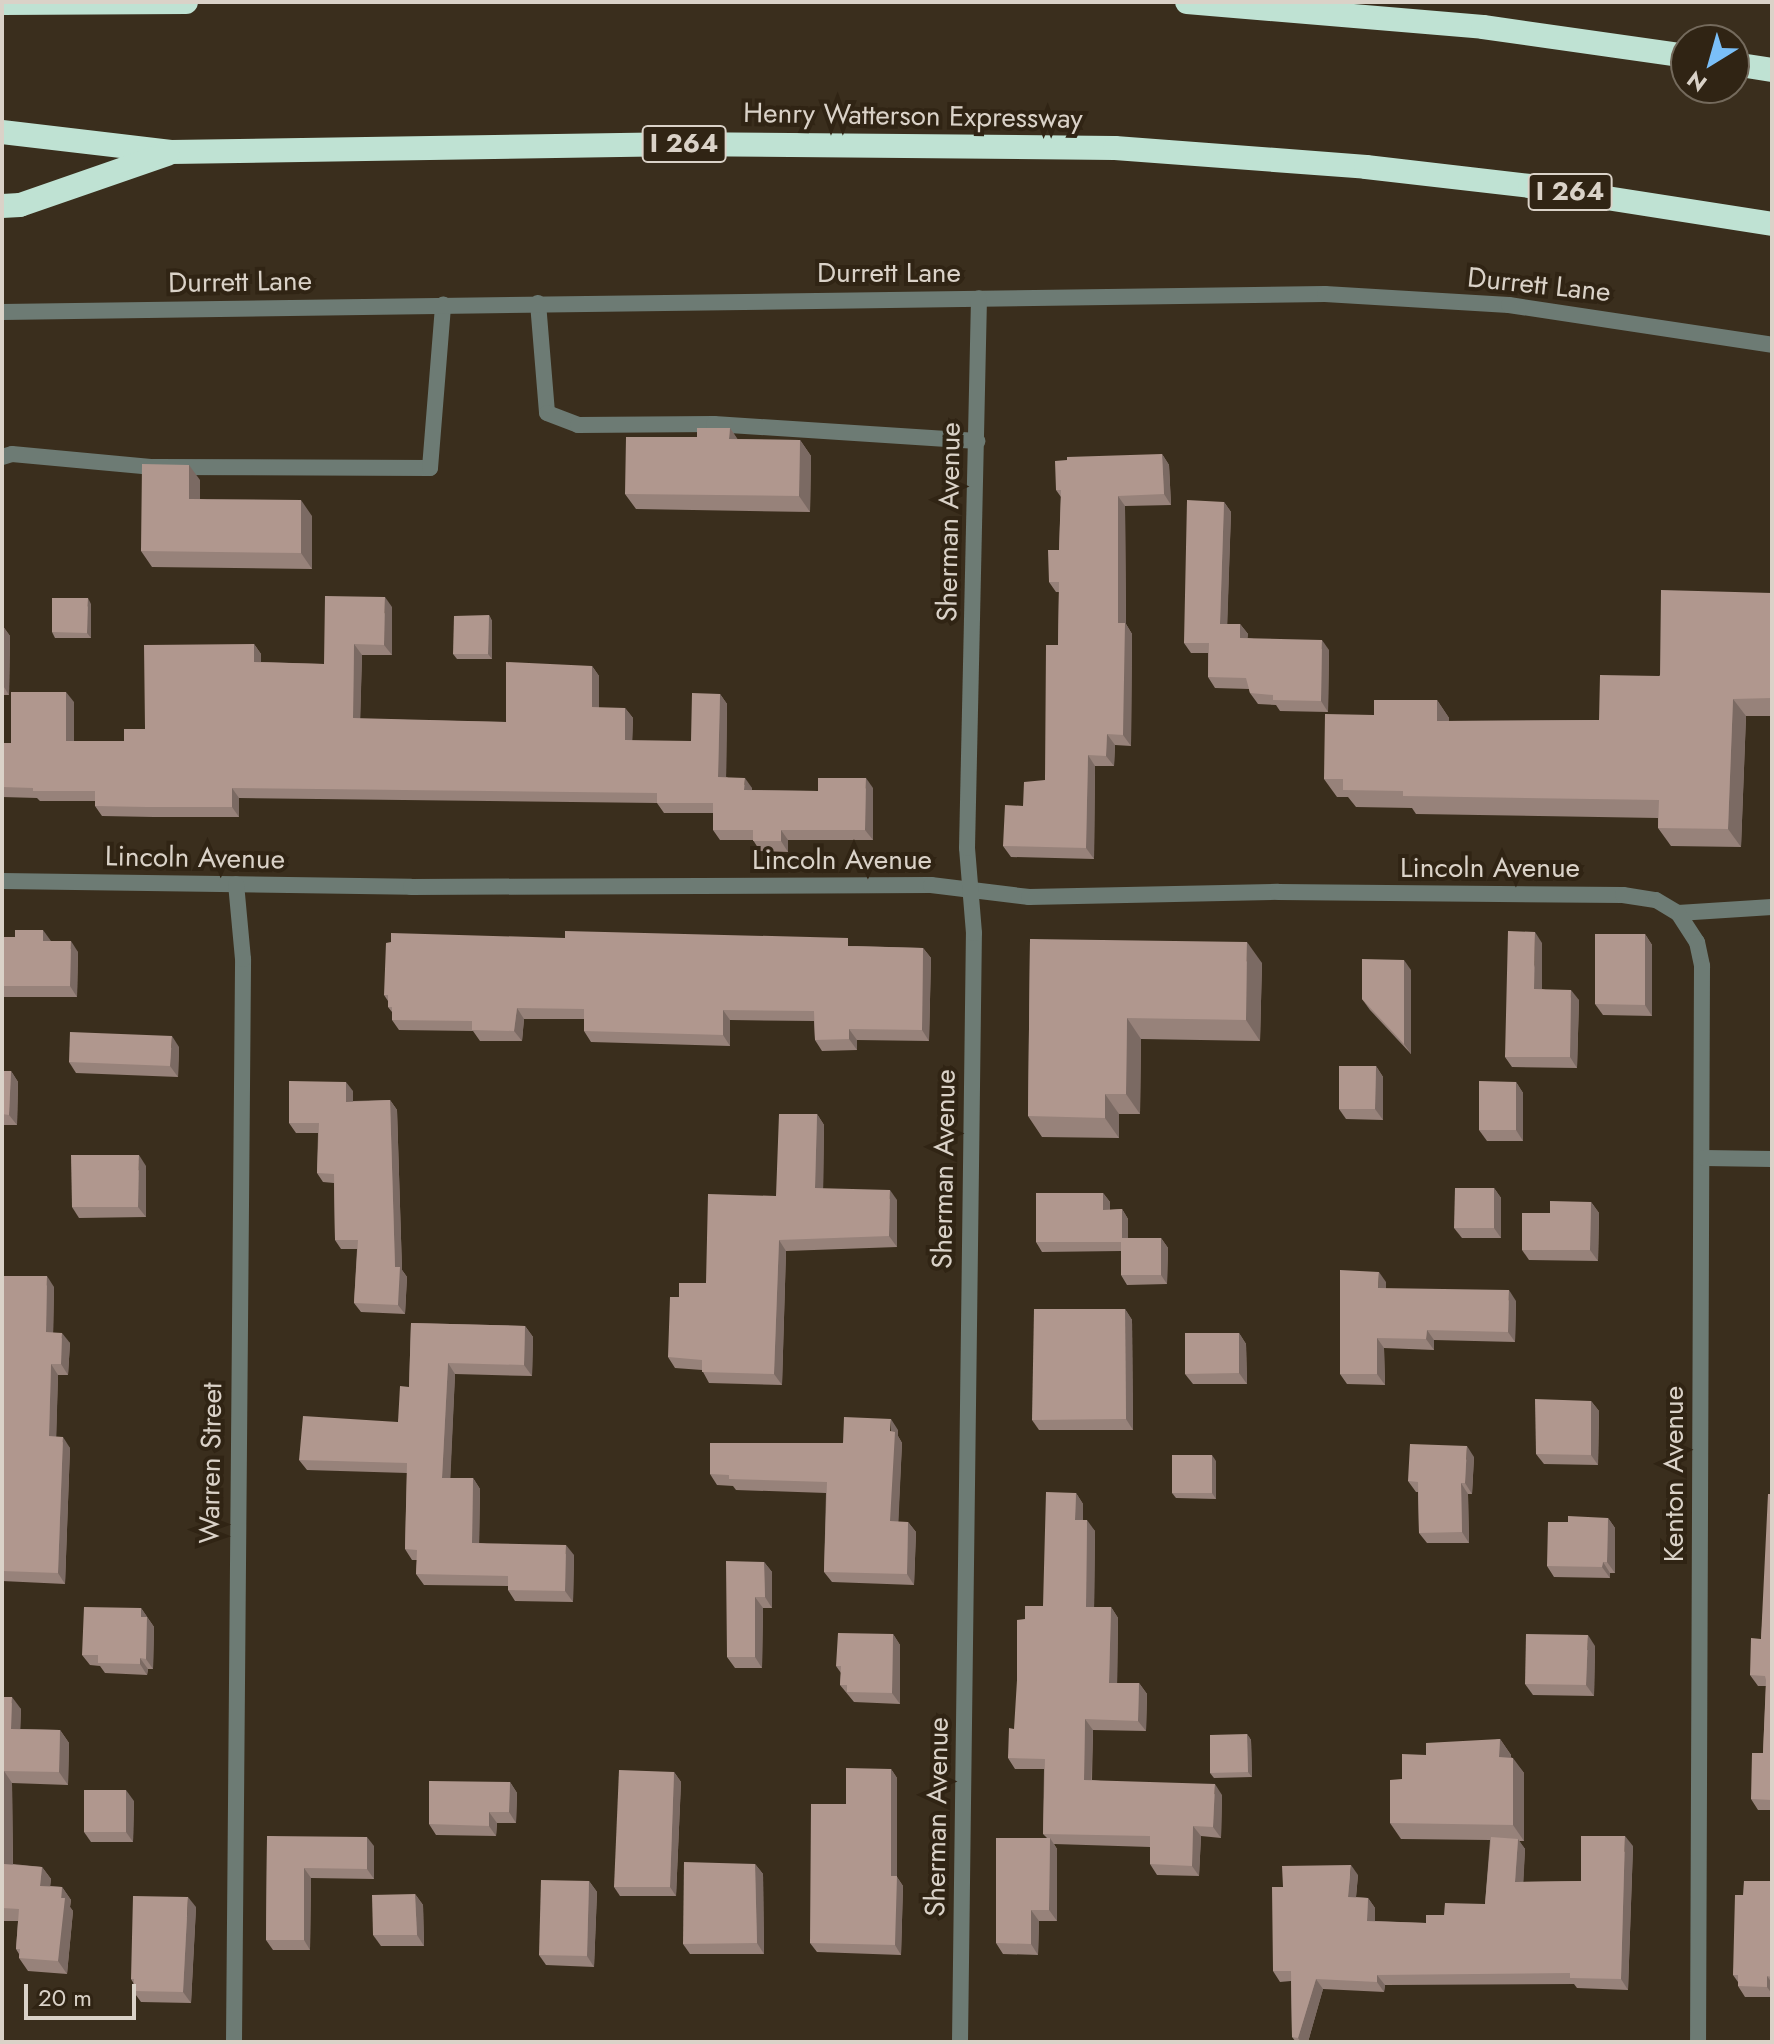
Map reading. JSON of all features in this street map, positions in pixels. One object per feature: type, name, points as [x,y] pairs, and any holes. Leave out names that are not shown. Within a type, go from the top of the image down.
[{"type":"highway","points":[[2,3],[186,2]]},
{"type":"highway","points":[[1187,2],[1483,27],[1670,54]]},
{"type":"highway","points":[[1750,67],[1772,70]]},
{"type":"highway","name":"Henry Watterson Expressway","points":[[2,132],[24,132],[171,152],[668,144],[1115,148],[1366,167],[1515,184],[1772,224]]},
{"type":"highway","points":[[2,206],[20,205],[171,152]]},
{"type":"street","name":"Durrett Lane","points":[[2,312],[1325,294],[1478,303],[1701,331],[1772,345]]},
{"type":"street","name":"Sherman Avenue","points":[[960,2042],[974,933],[967,848],[979,298]]},
{"type":"street","points":[[538,303],[547,413],[578,425],[714,424],[977,441]]},
{"type":"street","points":[[2,457],[12,454],[153,467],[430,468],[443,305]]},
{"type":"street","name":"Lincoln Avenue","points":[[2,881],[931,885],[1029,897],[1278,892],[1623,895],[1656,900],[1678,913]]},
{"type":"street","name":"Warren Street","points":[[234,2042],[243,959],[236,884]]},
{"type":"street","points":[[1678,913],[1772,907]]},
{"type":"street","name":"Kenton Avenue","points":[[1678,913],[1697,942],[1702,966],[1704,1158],[1698,2042]]},
{"type":"street","points":[[1704,1158],[1772,1159]]},
{"type":"building","points":[[697,428],[730,428],[729,439],[800,440],[799,496],[625,494],[626,437],[697,437]]},
{"type":"building","points":[[1162,454],[1164,494],[1118,496],[1118,623],[1125,623],[1123,735],[1107,734],[1106,756],[1088,755],[1086,848],[1003,846],[1005,805],[1023,806],[1024,782],[1045,780],[1046,645],[1058,645],[1059,582],[1049,582],[1048,550],[1059,550],[1061,490],[1056,490],[1055,461],[1067,460],[1067,457]]},
{"type":"building","points":[[142,464],[189,465],[189,499],[301,500],[301,553],[141,551]]},
{"type":"building","points":[[1187,500],[1224,502],[1220,624],[1240,624],[1240,638],[1322,640],[1321,701],[1273,700],[1273,695],[1250,693],[1246,678],[1208,677],[1209,643],[1184,643]]},
{"type":"building","points":[[1661,590],[1772,593],[1772,698],[1733,699],[1728,829],[1658,828],[1659,800],[1403,796],[1403,791],[1343,790],[1343,779],[1324,779],[1325,714],[1374,715],[1374,700],[1437,700],[1437,721],[1599,720],[1600,675],[1660,676]]},
{"type":"building","points":[[325,596],[385,597],[384,645],[354,644],[353,718],[506,722],[506,662],[592,666],[592,707],[625,708],[625,740],[691,741],[692,693],[720,694],[718,777],[745,778],[744,790],[818,791],[818,778],[866,778],[865,830],[781,830],[781,841],[753,841],[753,830],[713,830],[713,803],[657,803],[657,793],[232,788],[232,807],[147,807],[95,806],[95,791],[33,791],[33,788],[2,787],[2,743],[11,743],[11,692],[66,692],[66,741],[124,741],[124,729],[145,729],[144,645],[254,644],[254,662],[324,664]]},
{"type":"building","points":[[52,598],[88,598],[87,633],[52,632]]},
{"type":"building","points":[[489,615],[488,654],[453,654],[454,616]]},
{"type":"building","points":[[15,930],[43,930],[43,941],[71,941],[70,986],[2,986],[2,937],[15,937]]},
{"type":"building","points":[[565,931],[848,938],[848,946],[923,948],[922,1030],[849,1029],[849,1039],[815,1040],[814,1011],[723,1010],[723,1035],[584,1031],[584,1009],[517,1008],[514,1031],[472,1030],[472,1021],[392,1020],[392,1007],[388,1007],[388,995],[384,995],[386,943],[391,942],[391,933],[565,938]]},
{"type":"building","points":[[1508,931],[1535,932],[1534,989],[1571,990],[1570,1057],[1505,1057]]},
{"type":"building","points":[[1595,934],[1645,934],[1645,1005],[1595,1004]]},
{"type":"building","points":[[1030,939],[1247,942],[1246,1020],[1127,1018],[1126,1094],[1105,1094],[1105,1118],[1028,1116]]},
{"type":"building","points":[[1362,959],[1404,960],[1404,1044],[1362,999]]},
{"type":"building","points":[[70,1032],[172,1036],[170,1066],[69,1062]]},
{"type":"building","points":[[1339,1066],[1376,1066],[1375,1109],[1339,1109]]},
{"type":"building","points":[[2,1071],[11,1071],[9,1115],[2,1114]]},
{"type":"building","points":[[289,1081],[346,1082],[346,1102],[390,1100],[395,1267],[400,1267],[398,1305],[354,1303],[358,1240],[335,1240],[334,1174],[317,1173],[319,1123],[289,1123]]},
{"type":"building","points":[[1479,1081],[1516,1082],[1516,1130],[1479,1130]]},
{"type":"building","points":[[779,1114],[817,1114],[815,1188],[890,1190],[889,1236],[779,1240],[774,1374],[702,1372],[702,1360],[668,1357],[670,1297],[679,1297],[679,1283],[706,1283],[708,1194],[776,1196]]},
{"type":"building","points":[[71,1155],[139,1155],[138,1207],[72,1207]]},
{"type":"building","points":[[1455,1188],[1494,1188],[1494,1228],[1454,1228]]},
{"type":"building","points":[[1036,1193],[1103,1193],[1103,1210],[1122,1209],[1122,1238],[1161,1238],[1161,1275],[1121,1275],[1121,1242],[1036,1242]]},
{"type":"building","points":[[1550,1201],[1591,1202],[1590,1250],[1522,1250],[1522,1213],[1550,1213]]},
{"type":"building","points":[[1340,1270],[1379,1272],[1378,1288],[1509,1290],[1508,1332],[1427,1330],[1426,1339],[1377,1338],[1377,1374],[1340,1374]]},
{"type":"building","points":[[2,1276],[47,1276],[46,1332],[62,1333],[61,1364],[51,1364],[49,1436],[63,1437],[58,1573],[2,1571]]},
{"type":"building","points":[[1034,1309],[1125,1309],[1126,1419],[1032,1420]]},
{"type":"building","points":[[411,1323],[525,1326],[524,1365],[448,1363],[442,1478],[473,1478],[472,1543],[566,1545],[565,1591],[508,1590],[508,1576],[416,1574],[417,1550],[405,1549],[407,1463],[299,1460],[303,1416],[398,1422],[400,1386],[409,1387]]},
{"type":"building","points":[[1185,1333],[1239,1333],[1239,1373],[1185,1374]]},
{"type":"building","points":[[1535,1399],[1591,1401],[1591,1455],[1536,1454]]},
{"type":"building","points":[[844,1417],[891,1419],[890,1431],[895,1432],[890,1521],[908,1522],[907,1574],[824,1572],[827,1482],[729,1479],[729,1475],[710,1474],[710,1443],[843,1443]]},
{"type":"building","points":[[1410,1444],[1467,1446],[1465,1483],[1461,1483],[1462,1532],[1419,1533],[1418,1482],[1408,1481]]},
{"type":"building","points":[[1172,1455],[1212,1455],[1212,1493],[1172,1493]]},
{"type":"building","points":[[1046,1492],[1076,1493],[1075,1520],[1087,1520],[1086,1607],[1111,1607],[1109,1683],[1139,1683],[1138,1721],[1085,1719],[1084,1780],[1215,1784],[1213,1827],[1193,1826],[1192,1866],[1150,1864],[1150,1836],[1043,1834],[1045,1759],[1008,1758],[1009,1728],[1014,1729],[1017,1620],[1025,1619],[1025,1606],[1043,1606]]},
{"type":"building","points":[[1768,1494],[1772,1494],[1772,1800],[1751,1799],[1752,1753],[1763,1753],[1766,1680],[1765,1676],[1750,1675],[1751,1638],[1761,1639]]},
{"type":"building","points":[[1568,1516],[1608,1518],[1607,1562],[1603,1562],[1602,1567],[1547,1566],[1548,1522],[1568,1522]]},
{"type":"building","points":[[726,1561],[764,1562],[765,1597],[755,1597],[755,1657],[727,1657]]},
{"type":"building","points":[[84,1607],[141,1608],[141,1617],[147,1617],[146,1659],[140,1658],[140,1664],[98,1663],[98,1655],[82,1655]]},
{"type":"building","points":[[838,1633],[893,1634],[892,1693],[847,1692],[847,1685],[840,1685],[841,1666],[836,1666]]},
{"type":"building","points":[[1526,1634],[1588,1635],[1586,1685],[1525,1684]]},
{"type":"building","points":[[2,1697],[12,1697],[11,1729],[60,1730],[59,1772],[4,1771],[4,1864],[42,1867],[40,1886],[62,1887],[61,1898],[65,1898],[58,1961],[19,1958],[20,1949],[16,1949],[19,1909],[2,1908]]},
{"type":"building","points":[[1247,1734],[1248,1772],[1210,1773],[1210,1735]]},
{"type":"building","points":[[1500,1739],[1499,1757],[1513,1758],[1513,1825],[1390,1823],[1390,1780],[1402,1779],[1402,1754],[1426,1755],[1426,1743]]},
{"type":"building","points":[[846,1768],[891,1769],[891,1876],[897,1876],[895,1945],[810,1943],[811,1804],[846,1804]]},
{"type":"building","points":[[619,1770],[674,1772],[670,1887],[614,1887]]},
{"type":"building","points":[[429,1781],[510,1782],[509,1812],[489,1812],[489,1826],[429,1824]]},
{"type":"building","points":[[84,1790],[126,1790],[126,1832],[84,1832]]},
{"type":"building","points":[[267,1836],[367,1837],[367,1869],[304,1868],[304,1940],[266,1940]]},
{"type":"building","points":[[1581,1836],[1625,1836],[1621,1979],[1570,1978],[1570,1973],[1377,1975],[1377,1982],[1316,1979],[1298,2038],[1292,2037],[1291,1971],[1273,1971],[1272,1887],[1283,1887],[1282,1866],[1351,1865],[1348,1897],[1368,1898],[1367,1921],[1426,1923],[1426,1915],[1444,1915],[1445,1903],[1485,1904],[1491,1837],[1518,1839],[1515,1882],[1581,1881]]},
{"type":"building","points":[[996,1838],[1050,1838],[1049,1910],[1031,1910],[1031,1944],[996,1943]]},
{"type":"building","points":[[684,1862],[755,1864],[757,1943],[683,1944]]},
{"type":"building","points":[[541,1880],[589,1881],[587,1956],[539,1955]]},
{"type":"building","points":[[1744,1881],[1772,1881],[1772,1977],[1767,1976],[1767,1987],[1738,1986],[1738,1975],[1733,1975],[1735,1895],[1743,1895]]},
{"type":"building","points":[[415,1894],[417,1935],[373,1935],[372,1895]]},
{"type":"building","points":[[133,1896],[188,1897],[183,1992],[133,1991]]}]
